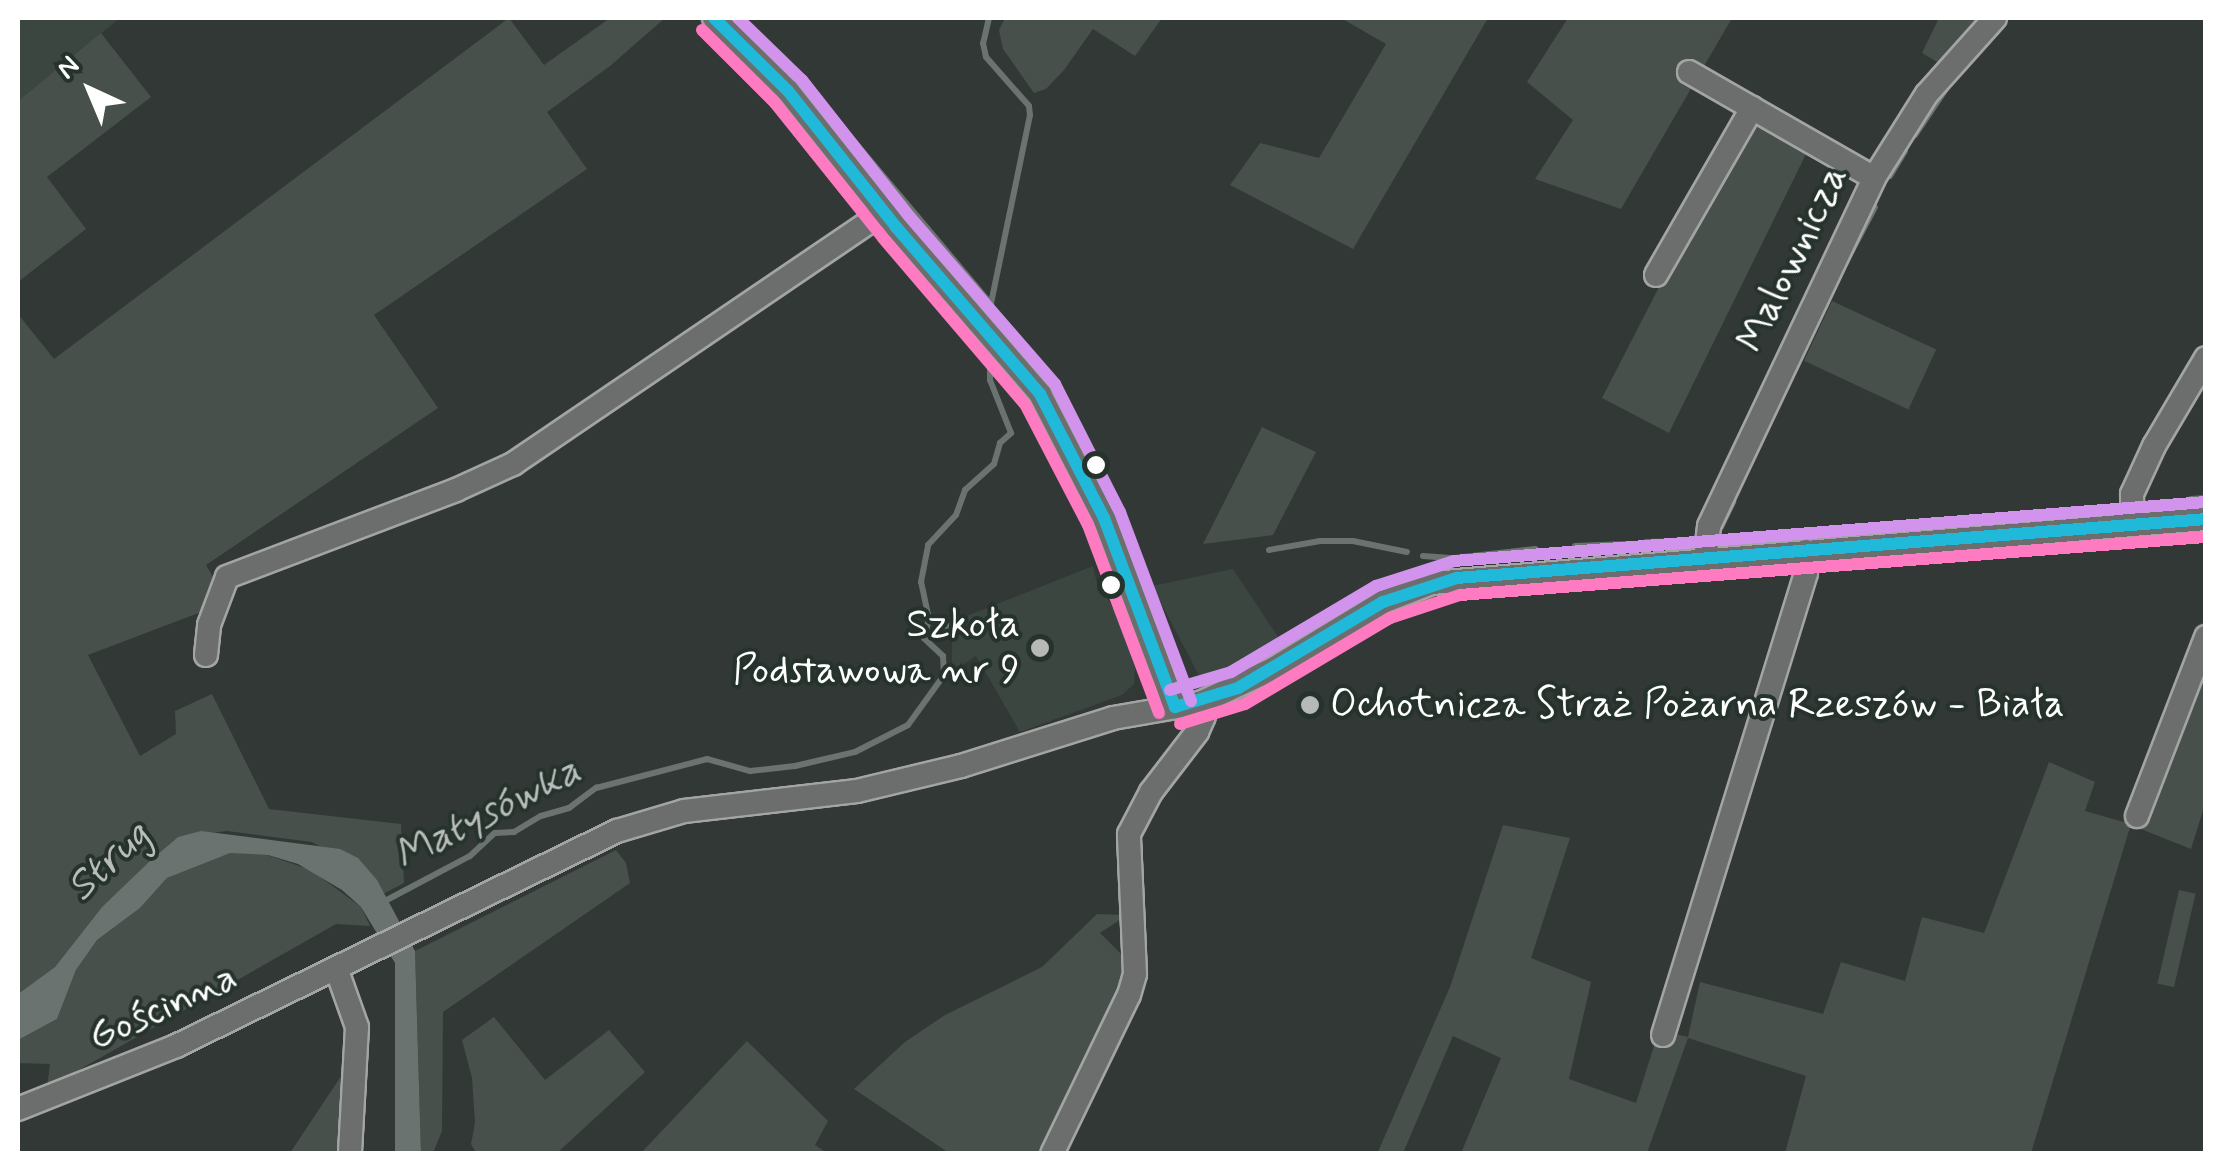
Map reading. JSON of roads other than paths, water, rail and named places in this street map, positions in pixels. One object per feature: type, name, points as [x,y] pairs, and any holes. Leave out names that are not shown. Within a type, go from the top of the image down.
[{"type":"street","points":[[714,18],[788,91],[1046,404],[1104,518],[1176,707]]},
{"type":"street","name":"Malownicza","points":[[1705,559],[1709,526],[1874,178],[1927,94],[1995,18]]},
{"type":"street","points":[[1689,72],[1874,178]]},
{"type":"street","points":[[1656,275],[1752,108]]},
{"type":"street","points":[[206,655],[208,626],[227,577],[456,490],[513,464],[884,212]]},
{"type":"street","points":[[2133,525],[2132,494],[2206,358]]},
{"type":"street","name":"Gościnna","points":[[18,1109],[176,1046],[618,831],[665,815],[857,791],[961,766],[1113,718],[1200,703],[1273,669],[1383,602],[1432,583],[2206,519]]},
{"type":"street","points":[[1663,1036],[1806,573],[1806,551]]},
{"type":"street","points":[[2137,816],[2206,636]]},
{"type":"street","points":[[1052,1154],[1129,996],[1135,974],[1129,834],[1151,792],[1197,732],[1204,716],[1200,703]]},
{"type":"street","points":[[344,964],[356,1027],[350,1154]]},
{"type":"waterway","points":[[738,18],[768,47]]},
{"type":"waterway","name":"Matysówka","points":[[989,18],[983,43],[986,57],[1029,106],[1030,115],[989,313]]},
{"type":"waterway","points":[[794,70],[991,304]]},
{"type":"waterway","points":[[1915,135],[1946,89]]},
{"type":"waterway","points":[[1890,176],[1905,151]]},
{"type":"waterway","points":[[1845,264],[1875,207]]},
{"type":"waterway","name":"Matysówka","points":[[383,902],[470,856],[495,833],[514,832],[541,816],[569,808],[596,788],[707,759],[750,771],[795,766],[855,752],[908,725],[944,675],[943,656],[924,638],[929,619],[921,582],[928,545],[956,515],[965,490],[994,464],[1000,443],[1011,433],[990,380],[990,353]]},
{"type":"waterway","points":[[2191,499],[2206,498]]},
{"type":"waterway","points":[[1721,527],[1733,502]]},
{"type":"waterway","points":[[2142,505],[2169,502]]},
{"type":"waterway","points":[[1753,535],[2120,507]]},
{"type":"waterway","points":[[1269,550],[1320,541],[1353,541],[1407,552]]},
{"type":"waterway","points":[[1646,542],[1692,541]]},
{"type":"waterway","points":[[1575,546],[1627,544]]},
{"type":"waterway","points":[[1423,556],[1454,558],[1536,549]]},
{"type":"waterway","points":[[924,638],[950,626]]},
{"type":"place","name":"Szkoła Podstawowa nr 9","points":[[1040,648]]},
{"type":"place","name":"Ochotnicza Straż Pożarna Rzeszów - Biała","points":[[1310,705]]},
{"type":"water label","name":"Strug","points":[[109,862]]}]
